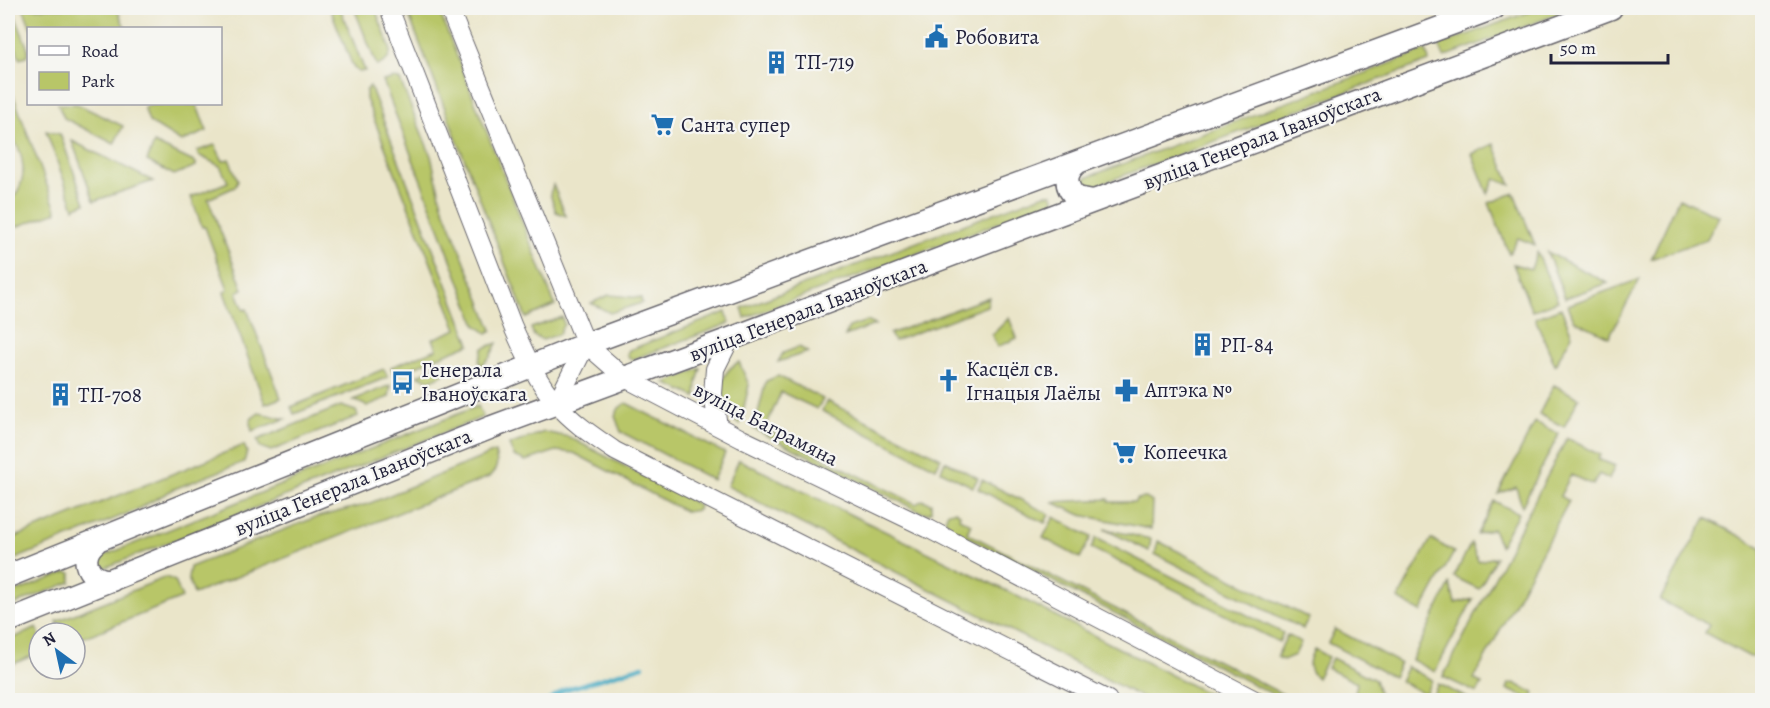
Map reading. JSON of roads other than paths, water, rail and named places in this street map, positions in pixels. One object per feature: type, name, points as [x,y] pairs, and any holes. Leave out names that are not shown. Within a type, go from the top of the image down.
[{"type":"main road","name":"вуліца Генерала Іваноўскага","points":[[8,576],[586,344],[1494,8]]},
{"type":"main road","name":"вуліца Генерала Іваноўскага","points":[[8,621],[345,484],[1611,8]]},
{"type":"main road","points":[[1078,162],[1068,174],[1067,185],[1077,198],[1082,201],[1093,201]]},
{"type":"main road","points":[[1037,177],[1050,178],[1062,193],[1061,204],[1051,217]]},
{"type":"main road","points":[[96,542],[87,550],[87,568],[98,579],[112,580]]},
{"type":"main road","points":[[58,557],[73,563],[79,572],[80,585],[73,596]]},
{"type":"street","name":"вуліца Баграмяна","points":[[449,8],[586,344],[625,378],[742,439],[929,529],[1255,700]]},
{"type":"street","points":[[391,11],[510,318],[531,366],[556,404],[578,424],[615,451],[1108,700]]},
{"type":"street","points":[[718,426],[713,394],[716,369],[730,339]]},
{"type":"street","points":[[556,404],[586,344]]},
{"type":"waterway","points":[[549,700],[564,690],[643,666]]},
{"type":"place","name":"Робовита","points":[[937,37]]},
{"type":"place","name":"ТП-719","points":[[777,62]]},
{"type":"place","name":"Санта супер","points":[[663,125]]},
{"type":"place","name":"РП-84","points":[[1202,345]]},
{"type":"place","name":"Касцёл св. Ігнацыя Лаёлы","points":[[948,381]]},
{"type":"place","name":"Генерала Іваноўскага","points":[[403,382]]},
{"type":"place","name":"Аптэка №","points":[[1127,390]]},
{"type":"place","name":"ТП-708","points":[[60,395]]},
{"type":"place","name":"Копеечка","points":[[1125,452]]}]
